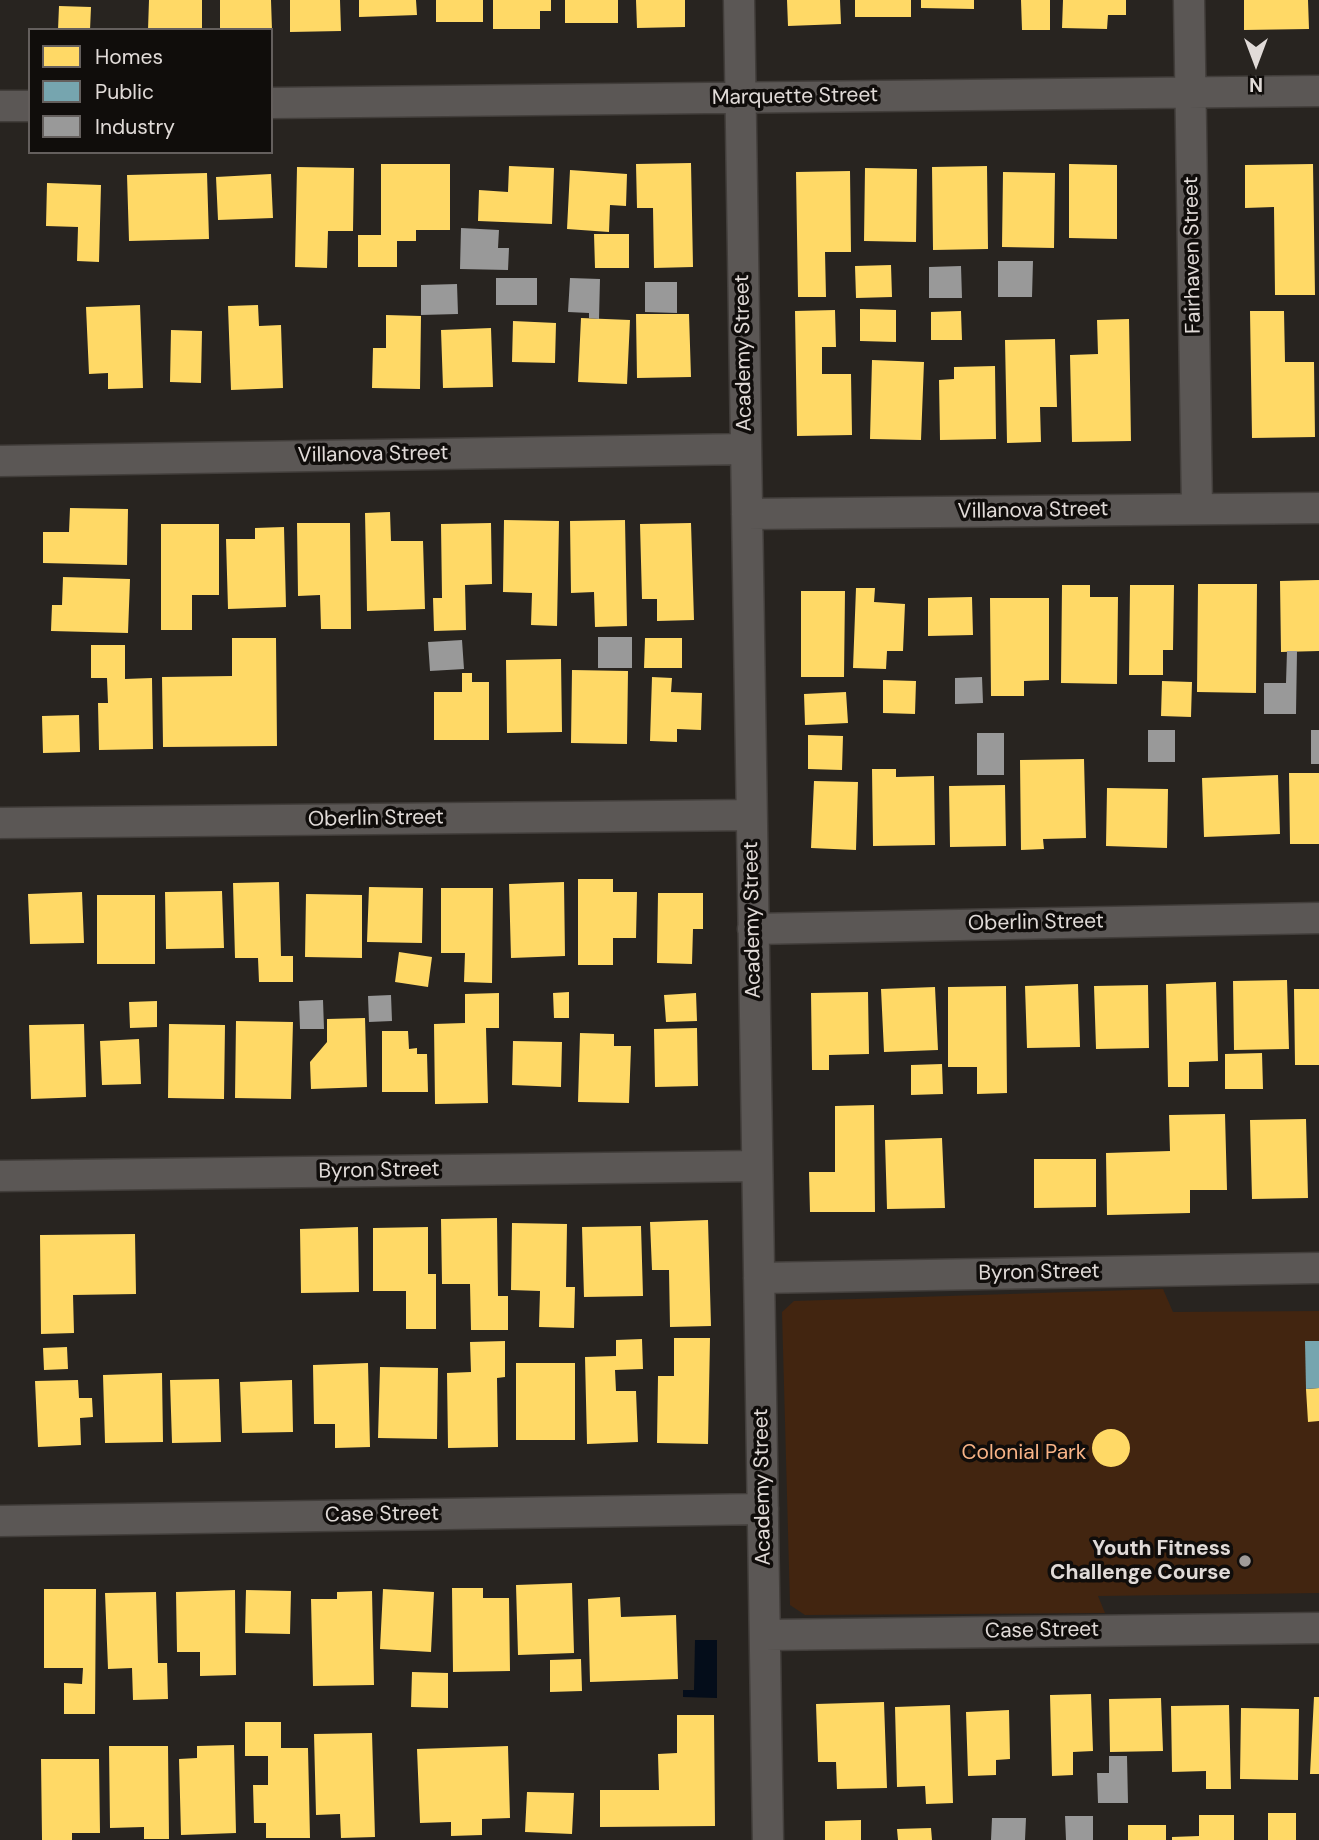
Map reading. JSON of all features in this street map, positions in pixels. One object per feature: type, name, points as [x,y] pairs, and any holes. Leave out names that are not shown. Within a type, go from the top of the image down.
[{"type":"street","name":"Academy Street","points":[[739,0],[768,1840]]},
{"type":"street","name":"Fairhaven Street","points":[[1189,0],[1197,509]]},
{"type":"street","name":"Marquette Street","points":[[273,103],[1319,91]]},
{"type":"street","points":[[0,106],[28,106]]},
{"type":"street","name":"Villanova Street","points":[[0,461],[746,449]]},
{"type":"street","name":"Villanova Street","points":[[747,514],[1319,508]]},
{"type":"street","name":"Oberlin Street","points":[[0,823],[751,815]]},
{"type":"street","name":"Oberlin Street","points":[[753,929],[1319,918]]},
{"type":"street","name":"Byron Street","points":[[0,1176],[757,1166]]},
{"type":"street","name":"Byron Street","points":[[759,1278],[1319,1268]]},
{"type":"street","name":"Case Street","points":[[0,1521],[763,1509]]},
{"type":"street","name":"Case Street","points":[[765,1635],[1319,1628]]},
{"type":"green space","name":"Colonial Park","points":[[1163,1289],[1173,1312],[1319,1311],[1319,1593],[1098,1596],[1105,1613],[805,1615],[790,1605],[782,1312],[794,1301]]},
{"type":"water","points":[[695,1640],[717,1640],[717,1698],[683,1697],[683,1690],[694,1690]]},
{"type":"building: Homes","points":[[149,0],[202,0],[202,28],[148,28]]},
{"type":"building: Homes","points":[[220,0],[271,0],[272,28],[220,28]]},
{"type":"building: Homes","points":[[290,0],[340,0],[341,31],[290,32]]},
{"type":"building: Homes","points":[[359,0],[416,0],[417,15],[359,17]]},
{"type":"building: Homes","points":[[436,0],[483,0],[483,22],[436,22]]},
{"type":"building: Homes","points":[[493,0],[551,0],[551,11],[540,11],[540,29],[493,29]]},
{"type":"building: Homes","points":[[565,0],[618,0],[618,23],[565,23]]},
{"type":"building: Homes","points":[[636,0],[685,0],[685,27],[637,28]]},
{"type":"building: Homes","points":[[787,0],[840,0],[841,24],[788,26]]},
{"type":"building: Homes","points":[[855,0],[911,0],[911,17],[855,17]]},
{"type":"building: Homes","points":[[921,0],[974,0],[974,9],[921,8]]},
{"type":"building: Homes","points":[[1021,0],[1050,0],[1050,30],[1022,30]]},
{"type":"building: Homes","points":[[1063,0],[1126,0],[1126,15],[1108,15],[1107,29],[1062,28]]},
{"type":"building: Homes","points":[[1244,0],[1308,0],[1309,29],[1244,30]]},
{"type":"building: Homes","points":[[59,6],[91,7],[90,28],[58,28]]},
{"type":"building: Homes","points":[[691,163],[693,267],[654,268],[653,208],[637,208],[636,164]]},
{"type":"building: Homes","points":[[381,164],[450,164],[450,230],[416,230],[416,241],[397,241],[397,267],[358,267],[358,235],[381,235]]},
{"type":"building: Homes","points":[[1069,164],[1117,165],[1117,239],[1069,238]]},
{"type":"building: Homes","points":[[1313,164],[1315,295],[1275,295],[1274,207],[1245,208],[1245,165]]},
{"type":"building: Homes","points":[[509,166],[554,168],[552,224],[478,221],[479,190],[508,192]]},
{"type":"building: Homes","points":[[987,166],[988,249],[933,250],[932,167]]},
{"type":"building: Homes","points":[[297,167],[354,168],[353,231],[328,231],[327,268],[295,267]]},
{"type":"building: Homes","points":[[865,168],[917,169],[916,242],[864,241]]},
{"type":"building: Homes","points":[[570,170],[627,174],[626,206],[610,205],[609,232],[567,229]]},
{"type":"building: Homes","points":[[850,171],[851,252],[825,252],[826,297],[798,297],[796,172]]},
{"type":"building: Homes","points":[[1003,172],[1055,173],[1054,248],[1002,247]]},
{"type":"building: Homes","points":[[207,173],[209,239],[129,241],[127,175]]},
{"type":"building: Homes","points":[[271,174],[273,218],[218,220],[216,177]]},
{"type":"building: Homes","points":[[47,183],[101,185],[99,262],[77,261],[78,227],[46,226]]},
{"type":"building: Homes","points":[[594,234],[629,234],[629,268],[595,268]]},
{"type":"building: Homes","points":[[891,265],[892,297],[856,298],[855,266]]},
{"type":"building: Homes","points":[[140,305],[143,388],[108,389],[108,373],[89,374],[86,307]]},
{"type":"building: Homes","points":[[258,305],[259,326],[281,325],[283,388],[231,390],[228,306]]},
{"type":"building: Homes","points":[[860,309],[896,310],[896,342],[860,341]]},
{"type":"building: Homes","points":[[835,310],[836,347],[822,347],[822,374],[851,374],[852,435],[797,436],[795,311]]},
{"type":"building: Homes","points":[[961,311],[962,340],[931,340],[931,312]]},
{"type":"building: Homes","points":[[1250,311],[1284,311],[1285,362],[1314,362],[1315,437],[1252,438]]},
{"type":"building: Homes","points":[[636,314],[689,314],[691,377],[637,378]]},
{"type":"building: Homes","points":[[386,315],[421,316],[420,389],[372,388],[373,348],[386,348]]},
{"type":"building: Homes","points":[[581,318],[630,320],[627,384],[578,382]]},
{"type":"building: Homes","points":[[1129,319],[1131,441],[1072,442],[1070,355],[1098,354],[1097,320]]},
{"type":"building: Homes","points":[[513,321],[556,323],[555,363],[512,362]]},
{"type":"building: Homes","points":[[491,328],[493,387],[443,388],[441,330]]},
{"type":"building: Homes","points":[[171,330],[202,331],[201,383],[170,382]]},
{"type":"building: Homes","points":[[1055,339],[1057,407],[1040,407],[1041,442],[1007,443],[1005,340]]},
{"type":"building: Homes","points":[[872,360],[924,362],[921,440],[870,439]]},
{"type":"building: Homes","points":[[995,366],[996,439],[940,440],[939,380],[954,379],[954,367]]},
{"type":"building: Homes","points":[[70,508],[128,509],[127,565],[43,563],[43,532],[69,532]]},
{"type":"building: Homes","points":[[390,512],[391,541],[423,541],[425,609],[367,611],[365,513]]},
{"type":"building: Homes","points":[[504,520],[559,521],[557,626],[531,625],[532,593],[503,592]]},
{"type":"building: Homes","points":[[625,520],[627,626],[595,627],[594,592],[571,593],[570,521]]},
{"type":"building: Homes","points":[[297,523],[350,523],[351,629],[321,629],[320,595],[298,596]]},
{"type":"building: Homes","points":[[491,523],[492,584],[465,585],[466,630],[434,631],[433,598],[442,598],[441,524]]},
{"type":"building: Homes","points":[[691,523],[694,620],[657,621],[657,599],[642,599],[640,524]]},
{"type":"building: Homes","points":[[161,524],[219,524],[219,595],[192,595],[192,630],[161,630]]},
{"type":"building: Homes","points":[[284,527],[286,607],[228,609],[226,539],[255,539],[255,528]]},
{"type":"building: Homes","points":[[63,577],[130,579],[128,633],[51,631],[52,605],[62,605]]},
{"type":"building: Homes","points":[[1319,580],[1319,651],[1281,652],[1280,581]]},
{"type":"building: Homes","points":[[1198,584],[1257,584],[1256,693],[1197,692]]},
{"type":"building: Homes","points":[[1062,585],[1090,585],[1090,597],[1118,597],[1117,684],[1061,683]]},
{"type":"building: Homes","points":[[1130,585],[1174,585],[1173,650],[1163,650],[1163,675],[1129,675]]},
{"type":"building: Homes","points":[[856,588],[875,588],[874,602],[905,604],[903,651],[887,651],[886,669],[853,668]]},
{"type":"building: Homes","points":[[801,591],[845,591],[844,677],[801,677]]},
{"type":"building: Homes","points":[[972,597],[973,635],[928,636],[928,598]]},
{"type":"building: Homes","points":[[990,598],[1049,598],[1049,680],[1024,681],[1024,696],[991,696]]},
{"type":"building: Homes","points":[[232,638],[276,638],[277,746],[163,747],[162,677],[232,676]]},
{"type":"building: Homes","points":[[645,638],[682,638],[682,668],[644,668]]},
{"type":"building: Homes","points":[[91,645],[125,645],[125,679],[152,678],[153,749],[99,750],[98,703],[108,703],[107,678],[91,678]]},
{"type":"building: Homes","points":[[561,659],[562,732],[507,733],[506,660]]},
{"type":"building: Homes","points":[[572,670],[628,671],[627,744],[571,743]]},
{"type":"building: Homes","points":[[462,673],[472,673],[472,682],[489,682],[489,740],[434,740],[434,692],[462,692]]},
{"type":"building: Homes","points":[[652,677],[672,678],[671,692],[702,693],[701,730],[677,729],[677,742],[650,741]]},
{"type":"building: Homes","points":[[883,680],[916,681],[915,714],[883,713]]},
{"type":"building: Homes","points":[[1162,681],[1192,682],[1191,717],[1161,716]]},
{"type":"building: Homes","points":[[846,692],[848,723],[805,725],[804,694]]},
{"type":"building: Homes","points":[[79,715],[80,752],[43,753],[42,716]]},
{"type":"building: Homes","points":[[808,735],[843,736],[842,770],[808,769]]},
{"type":"building: Homes","points":[[1084,759],[1086,838],[1043,839],[1044,849],[1021,850],[1020,760]]},
{"type":"building: Homes","points":[[872,769],[896,769],[896,777],[934,776],[935,845],[873,846]]},
{"type":"building: Homes","points":[[1289,773],[1319,773],[1319,844],[1290,844]]},
{"type":"building: Homes","points":[[1278,775],[1280,834],[1204,837],[1202,778]]},
{"type":"building: Homes","points":[[814,781],[858,782],[856,850],[811,848]]},
{"type":"building: Homes","points":[[1005,785],[1006,846],[950,847],[949,786]]},
{"type":"building: Homes","points":[[1107,788],[1168,789],[1167,848],[1106,846]]},
{"type":"building: Homes","points":[[578,879],[613,879],[613,892],[637,892],[636,938],[613,938],[613,965],[578,965]]},
{"type":"building: Homes","points":[[279,882],[281,956],[293,956],[293,982],[259,982],[258,958],[235,958],[233,883]]},
{"type":"building: Homes","points":[[564,882],[565,956],[511,958],[509,884]]},
{"type":"building: Homes","points":[[369,887],[423,888],[422,943],[367,942]]},
{"type":"building: Homes","points":[[441,888],[493,888],[492,983],[464,982],[465,953],[441,953]]},
{"type":"building: Homes","points":[[222,891],[224,948],[166,949],[165,892]]},
{"type":"building: Homes","points":[[82,892],[84,943],[30,944],[28,894]]},
{"type":"building: Homes","points":[[658,893],[703,893],[703,929],[693,929],[692,964],[657,963]]},
{"type":"building: Homes","points":[[306,894],[362,895],[362,958],[305,957]]},
{"type":"building: Homes","points":[[97,895],[155,895],[155,964],[97,964]]},
{"type":"building: Homes","points":[[399,952],[432,957],[428,987],[395,982]]},
{"type":"building: Homes","points":[[1287,980],[1289,1049],[1234,1050],[1233,981]]},
{"type":"building: Homes","points":[[1216,982],[1218,1061],[1189,1062],[1189,1087],[1168,1087],[1166,984]]},
{"type":"building: Homes","points":[[1078,984],[1080,1047],[1027,1048],[1025,986]]},
{"type":"building: Homes","points":[[1148,985],[1149,1048],[1096,1049],[1094,986]]},
{"type":"building: Homes","points":[[1006,986],[1007,1093],[977,1094],[977,1067],[948,1067],[948,987]]},
{"type":"building: Homes","points":[[935,987],[938,1050],[884,1052],[881,989]]},
{"type":"building: Homes","points":[[1294,989],[1319,989],[1319,1065],[1295,1065]]},
{"type":"building: Homes","points":[[569,992],[569,1018],[554,1018],[553,993]]},
{"type":"building: Homes","points":[[868,992],[869,1054],[829,1055],[829,1070],[812,1070],[811,993]]},
{"type":"building: Homes","points":[[499,993],[499,1028],[486,1028],[488,1103],[435,1104],[434,1024],[465,1023],[465,994]]},
{"type":"building: Homes","points":[[696,993],[697,1021],[666,1022],[664,995]]},
{"type":"building: Homes","points":[[157,1001],[157,1027],[130,1028],[129,1002]]},
{"type":"building: Homes","points":[[365,1018],[367,1087],[311,1089],[310,1062],[327,1042],[327,1019]]},
{"type":"building: Homes","points":[[236,1021],[293,1022],[291,1099],[235,1098]]},
{"type":"building: Homes","points":[[84,1024],[86,1097],[31,1099],[29,1025]]},
{"type":"building: Homes","points":[[169,1024],[225,1025],[224,1099],[168,1098]]},
{"type":"building: Homes","points":[[697,1028],[698,1086],[655,1087],[654,1029]]},
{"type":"building: Homes","points":[[382,1031],[408,1031],[409,1049],[417,1048],[417,1054],[427,1054],[428,1092],[382,1092]]},
{"type":"building: Homes","points":[[580,1033],[614,1034],[614,1046],[631,1046],[629,1103],[578,1102]]},
{"type":"building: Homes","points":[[139,1039],[141,1084],[102,1085],[100,1041]]},
{"type":"building: Homes","points":[[513,1041],[562,1042],[561,1087],[512,1085]]},
{"type":"building: Homes","points":[[1262,1053],[1263,1089],[1225,1089],[1225,1054]]},
{"type":"building: Homes","points":[[942,1064],[943,1094],[911,1095],[911,1065]]},
{"type":"building: Homes","points":[[874,1105],[875,1212],[810,1212],[809,1172],[835,1172],[835,1106]]},
{"type":"building: Homes","points":[[1225,1114],[1227,1190],[1190,1190],[1190,1213],[1107,1215],[1106,1153],[1170,1151],[1169,1115]]},
{"type":"building: Homes","points":[[1306,1119],[1308,1198],[1252,1199],[1250,1120]]},
{"type":"building: Homes","points":[[942,1138],[945,1208],[887,1209],[885,1140]]},
{"type":"building: Homes","points":[[1034,1159],[1096,1159],[1096,1207],[1034,1208]]},
{"type":"building: Homes","points":[[497,1218],[498,1296],[508,1296],[508,1330],[471,1330],[470,1284],[442,1284],[441,1219]]},
{"type":"building: Homes","points":[[708,1220],[711,1326],[670,1327],[669,1270],[652,1270],[650,1222]]},
{"type":"building: Homes","points":[[512,1223],[567,1224],[566,1287],[575,1287],[574,1328],[539,1327],[540,1291],[511,1290]]},
{"type":"building: Homes","points":[[641,1226],[643,1296],[584,1297],[582,1227]]},
{"type":"building: Homes","points":[[358,1227],[359,1292],[301,1293],[300,1229]]},
{"type":"building: Homes","points":[[428,1227],[428,1274],[436,1274],[436,1329],[406,1329],[406,1291],[373,1291],[373,1228]]},
{"type":"building: Homes","points":[[135,1234],[136,1294],[73,1295],[74,1333],[41,1334],[40,1235]]},
{"type":"building: Homes","points":[[674,1338],[710,1338],[708,1444],[657,1443],[658,1376],[674,1376]]},
{"type":"building: Homes","points":[[642,1339],[643,1369],[615,1370],[616,1391],[636,1391],[638,1442],[587,1444],[585,1357],[616,1356],[616,1340]]},
{"type":"building: Homes","points":[[505,1341],[505,1377],[497,1378],[498,1447],[448,1448],[447,1373],[471,1372],[470,1342]]},
{"type":"building: Homes","points":[[67,1347],[68,1369],[44,1370],[43,1348]]},
{"type":"building: Homes","points":[[368,1363],[370,1447],[335,1448],[335,1424],[314,1424],[313,1365]]},
{"type":"building: Homes","points":[[516,1363],[575,1363],[575,1440],[516,1440]]},
{"type":"building: Homes","points":[[380,1367],[438,1368],[437,1439],[378,1438]]},
{"type":"building: Homes","points":[[162,1373],[163,1442],[105,1443],[103,1375]]},
{"type":"building: Homes","points":[[219,1379],[221,1442],[172,1443],[170,1380]]},
{"type":"building: Homes","points":[[78,1380],[79,1398],[92,1398],[93,1417],[80,1418],[81,1445],[38,1447],[35,1381]]},
{"type":"building: Homes","points":[[292,1380],[293,1432],[242,1433],[240,1382]]},
{"type":"building: Homes","points":[[1319,1388],[1319,1421],[1308,1422],[1306,1389]]},
{"type":"building: Homes","points":[[1111,1429],[1125,1434],[1130,1448],[1125,1462],[1111,1467],[1097,1462],[1092,1448],[1097,1434]]},
{"type":"building: Homes","points":[[572,1583],[574,1653],[518,1655],[516,1585]]},
{"type":"building: Homes","points":[[452,1588],[483,1588],[483,1598],[509,1598],[510,1671],[453,1672]]},
{"type":"building: Homes","points":[[44,1589],[96,1589],[95,1714],[64,1714],[64,1683],[82,1684],[83,1668],[44,1668]]},
{"type":"building: Homes","points":[[383,1589],[434,1592],[431,1652],[380,1649]]},
{"type":"building: Homes","points":[[235,1590],[236,1675],[200,1676],[200,1652],[177,1652],[176,1592]]},
{"type":"building: Homes","points":[[246,1590],[291,1591],[290,1634],[245,1633]]},
{"type":"building: Homes","points":[[372,1591],[374,1685],[313,1686],[311,1599],[337,1599],[337,1592]]},
{"type":"building: Homes","points":[[156,1592],[158,1663],[167,1663],[168,1699],[133,1700],[132,1668],[108,1669],[105,1593]]},
{"type":"building: Homes","points":[[620,1597],[621,1617],[676,1615],[678,1679],[590,1682],[588,1599]]},
{"type":"building: Homes","points":[[581,1659],[582,1691],[550,1692],[550,1660]]},
{"type":"building: Homes","points":[[412,1672],[448,1673],[448,1708],[411,1707]]},
{"type":"building: Homes","points":[[1091,1694],[1093,1751],[1073,1752],[1073,1775],[1052,1776],[1050,1695]]},
{"type":"building: Homes","points":[[1314,1697],[1319,1697],[1319,1774],[1310,1774]]},
{"type":"building: Homes","points":[[1161,1698],[1163,1751],[1110,1752],[1109,1699]]},
{"type":"building: Homes","points":[[884,1702],[887,1788],[837,1789],[836,1762],[818,1762],[816,1704]]},
{"type":"building: Homes","points":[[950,1705],[953,1803],[926,1804],[925,1786],[897,1787],[895,1707]]},
{"type":"building: Homes","points":[[1229,1705],[1231,1789],[1206,1789],[1206,1771],[1172,1772],[1171,1706]]},
{"type":"building: Homes","points":[[1241,1708],[1299,1709],[1298,1780],[1240,1779]]},
{"type":"building: Homes","points":[[1009,1710],[1010,1759],[996,1760],[996,1775],[968,1776],[966,1712]]},
{"type":"building: Homes","points":[[677,1715],[714,1715],[715,1826],[600,1827],[600,1790],[659,1790],[658,1754],[677,1753]]},
{"type":"building: Homes","points":[[245,1722],[281,1722],[281,1748],[308,1748],[310,1838],[266,1838],[266,1823],[254,1823],[253,1785],[268,1785],[268,1756],[245,1756]]},
{"type":"building: Homes","points":[[372,1733],[375,1837],[341,1838],[340,1814],[316,1815],[314,1734]]},
{"type":"building: Homes","points":[[234,1745],[236,1833],[181,1835],[179,1759],[197,1758],[197,1746]]},
{"type":"building: Homes","points":[[109,1746],[168,1746],[169,1839],[144,1839],[144,1827],[110,1828]]},
{"type":"building: Homes","points":[[508,1746],[510,1818],[482,1819],[482,1835],[451,1836],[451,1822],[420,1823],[417,1749]]},
{"type":"building: Homes","points":[[41,1759],[99,1759],[100,1833],[72,1833],[72,1840],[42,1840]]},
{"type":"building: Homes","points":[[527,1792],[574,1793],[572,1834],[525,1832]]},
{"type":"building: Homes","points":[[1268,1813],[1296,1813],[1296,1840],[1268,1840]]},
{"type":"building: Homes","points":[[1199,1815],[1234,1815],[1234,1840],[1172,1840],[1172,1837],[1199,1836]]},
{"type":"building: Homes","points":[[861,1820],[861,1840],[825,1840],[825,1821]]},
{"type":"building: Homes","points":[[1128,1825],[1166,1825],[1166,1840],[1128,1840]]},
{"type":"building: Homes","points":[[931,1828],[932,1840],[898,1840],[897,1829]]},
{"type":"building: Public","points":[[1305,1341],[1319,1341],[1319,1388],[1306,1389]]},
{"type":"building: Industry","points":[[461,228],[499,230],[498,248],[509,248],[508,270],[460,269]]},
{"type":"building: Industry","points":[[998,261],[1033,261],[1032,297],[998,297]]},
{"type":"building: Industry","points":[[961,266],[962,298],[929,298],[929,267]]},
{"type":"building: Industry","points":[[496,278],[537,278],[537,305],[496,305]]},
{"type":"building: Industry","points":[[570,278],[600,279],[599,319],[589,318],[589,313],[568,312]]},
{"type":"building: Industry","points":[[645,282],[677,282],[677,313],[645,312]]},
{"type":"building: Industry","points":[[457,284],[458,314],[421,315],[421,285]]},
{"type":"building: Industry","points":[[598,637],[632,637],[632,668],[598,668]]},
{"type":"building: Industry","points":[[462,640],[464,669],[430,671],[428,642]]},
{"type":"building: Industry","points":[[1287,651],[1297,651],[1296,714],[1264,714],[1264,683],[1286,683]]},
{"type":"building: Industry","points":[[982,677],[983,703],[955,704],[955,678]]},
{"type":"building: Industry","points":[[1148,730],[1175,730],[1175,762],[1148,762]]},
{"type":"building: Industry","points":[[1311,730],[1319,730],[1319,764],[1311,764]]},
{"type":"building: Industry","points":[[977,733],[1004,733],[1004,775],[977,775]]},
{"type":"building: Industry","points":[[391,995],[392,1021],[369,1022],[368,996]]},
{"type":"building: Industry","points":[[323,1000],[324,1029],[300,1029],[299,1001]]},
{"type":"building: Industry","points":[[1109,1756],[1127,1756],[1128,1803],[1098,1803],[1097,1773],[1109,1773]]},
{"type":"building: Industry","points":[[1065,1816],[1093,1816],[1093,1840],[1066,1840]]},
{"type":"building: Industry","points":[[992,1818],[1026,1818],[1025,1840],[991,1840]]},
{"type":"place","name":"Youth Fitness Challenge Course","points":[[1245,1561]]}]
